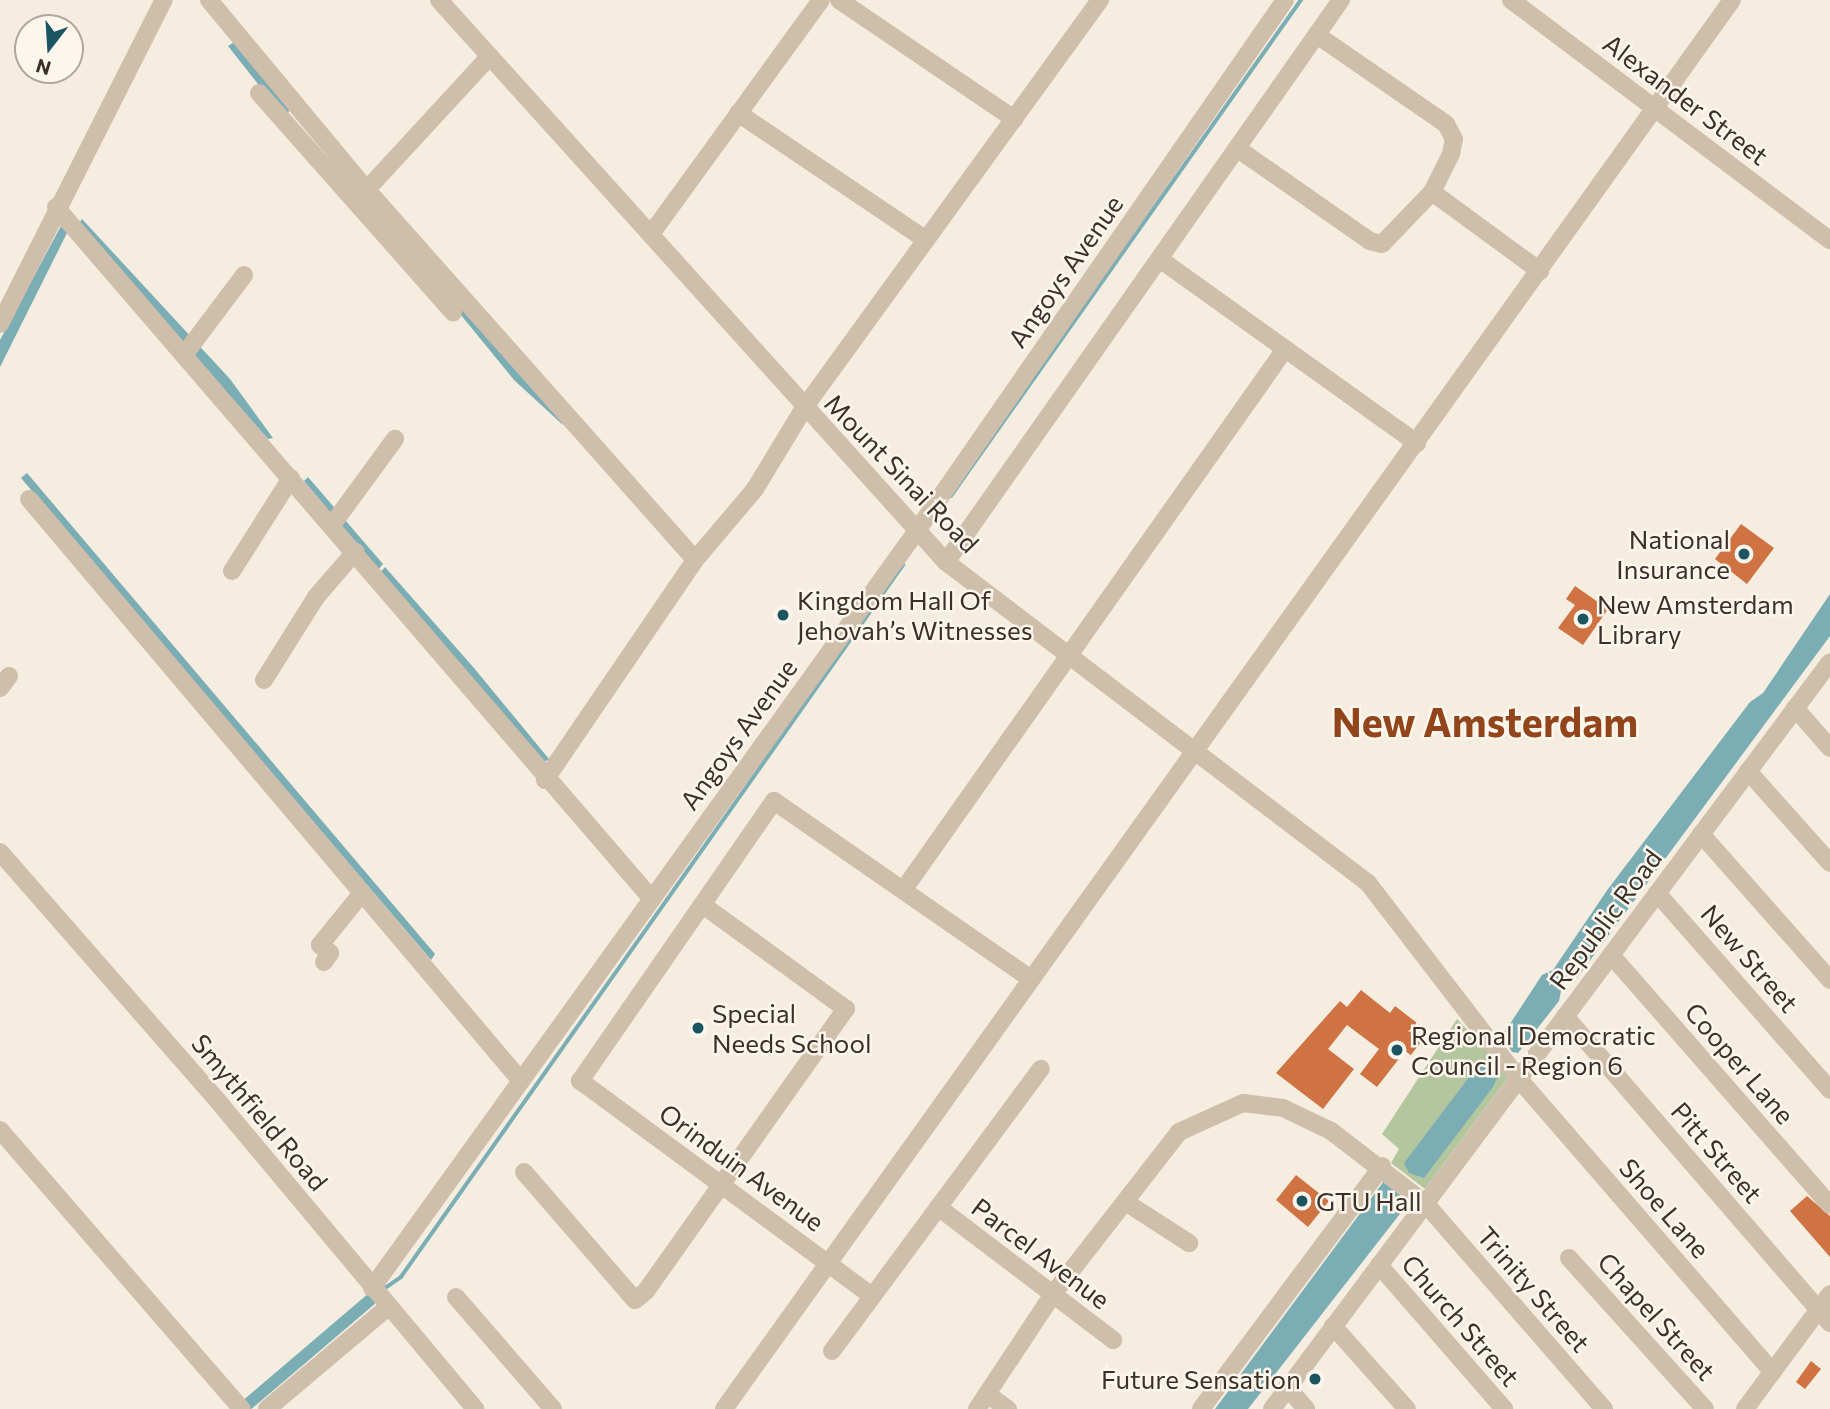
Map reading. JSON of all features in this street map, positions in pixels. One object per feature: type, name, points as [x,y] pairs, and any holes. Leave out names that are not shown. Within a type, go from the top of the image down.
[{"type":"street","points":[[0,324],[56,207],[164,0]]},
{"type":"street","points":[[209,0],[453,312]]},
{"type":"street","name":"Mount Sinai Road","points":[[439,0],[804,408],[946,562],[1368,883],[1518,1078]]},
{"type":"street","points":[[651,234],[821,0]]},
{"type":"street","points":[[839,0],[1014,119]]},
{"type":"street","name":"Angoys Avenue","points":[[372,1287],[651,898],[923,539],[1285,0]]},
{"type":"street","points":[[946,562],[1161,260],[1341,0]]},
{"type":"street","name":"Alexander Street","points":[[1511,0],[1830,240]]},
{"type":"street","points":[[724,1409],[825,1260],[1417,443],[1732,0]]},
{"type":"street","points":[[545,780],[695,560],[755,489],[804,408],[1014,119],[1094,2]]},
{"type":"street","points":[[1238,149],[1382,244],[1432,192],[1451,155],[1454,139],[1446,124],[1317,35]]},
{"type":"street","points":[[362,195],[490,56]]},
{"type":"street","points":[[259,93],[362,195],[695,560]]},
{"type":"street","points":[[738,113],[926,240]]},
{"type":"street","points":[[1432,192],[1540,271]]},
{"type":"street","points":[[56,207],[291,478],[337,521],[355,552],[545,780],[651,898]]},
{"type":"street","points":[[1161,260],[1417,443]]},
{"type":"street","points":[[184,355],[244,275]]},
{"type":"street","points":[[904,889],[1285,349]]},
{"type":"street","points":[[337,521],[395,439]]},
{"type":"street","points":[[232,571],[291,478]]},
{"type":"street","points":[[29,499],[521,1081]]},
{"type":"street","points":[[264,680],[316,597],[355,552]]},
{"type":"street","name":"Republic Road","points":[[1272,1409],[1830,662]]},
{"type":"street","points":[[1796,708],[1830,748]]},
{"type":"street","points":[[1748,771],[1830,863]]},
{"type":"street","points":[[524,1172],[635,1300],[646,1292],[846,1009],[704,905],[774,801],[1030,978]]},
{"type":"street","points":[[1701,834],[1830,980]]},
{"type":"street","name":"Smythfield Road","points":[[0,852],[222,1106],[387,1308],[475,1409]]},
{"type":"street","points":[[324,962],[330,953],[320,945],[362,893]]},
{"type":"street","name":"New Street","points":[[1657,893],[1830,1090]]},
{"type":"street","name":"Orinduin Avenue","points":[[704,905],[580,1081],[872,1296]]},
{"type":"street","name":"Cooper Lane","points":[[1611,955],[1830,1205]]},
{"type":"street","name":"Pitt Street","points":[[1565,1016],[1824,1316]]},
{"type":"street","points":[[832,1351],[1041,1069]]},
{"type":"street","name":"Shoe Lane","points":[[1518,1078],[1773,1371]]},
{"type":"street","name":"Trinity Street","points":[[982,1402],[1053,1294],[1127,1203],[1179,1132],[1243,1102],[1283,1108],[1331,1131],[1382,1166],[1425,1203],[1604,1409]]},
{"type":"street","points":[[0,1129],[234,1406]]},
{"type":"street","points":[[1201,1409],[1382,1166]]},
{"type":"street","points":[[1127,1203],[1189,1242]]},
{"type":"street","name":"Parcel Avenue","points":[[938,1208],[1113,1340]]},
{"type":"street","name":"Chapel Street","points":[[1569,1258],[1705,1409]]},
{"type":"street","name":"Church Street","points":[[1378,1265],[1504,1409]]},
{"type":"street","points":[[1745,1409],[1773,1371],[1824,1316],[1830,1294]]},
{"type":"street","points":[[456,1297],[553,1409]]},
{"type":"street","points":[[267,1409],[387,1308]]},
{"type":"street","points":[[1333,1326],[1407,1409]]},
{"type":"street","points":[[1287,1387],[1306,1409]]},
{"type":"street","points":[[982,1402],[1008,1409]]},
{"type":"green space","points":[[1457,1019],[1510,1075],[1425,1189],[1391,1163],[1399,1149],[1382,1134]]},
{"type":"water","points":[[236,41],[290,106],[288,114],[280,112],[228,46]]},
{"type":"water","points":[[366,199],[561,417],[563,425],[514,380]]},
{"type":"water","points":[[82,219],[230,379],[273,438],[268,439],[78,225]]},
{"type":"water","points":[[62,224],[69,229],[0,367],[0,340]]},
{"type":"water","points":[[27,473],[435,954],[431,960],[21,478]]},
{"type":"water","points":[[308,477],[383,564],[378,570],[304,481]]},
{"type":"water","points":[[385,567],[549,759],[544,762],[379,574]]},
{"type":"water","points":[[1830,594],[1830,636],[1577,978],[1563,981],[1559,1001],[1518,1053],[1512,1052],[1502,1036],[1542,975],[1553,970],[1608,889],[1750,702],[1763,693]]},
{"type":"water","points":[[1489,1059],[1499,1074],[1493,1087],[1424,1178],[1409,1173],[1404,1163],[1482,1060]]},
{"type":"water","points":[[1384,1181],[1407,1200],[1406,1206],[1248,1409],[1215,1409]]},
{"type":"building","name":"National Insurance","points":[[1741,524],[1774,548],[1747,584],[1715,559]]},
{"type":"building","name":"New Amsterdam Library","points":[[1575,586],[1608,609],[1583,645],[1558,628],[1575,605],[1566,599]]},
{"type":"building","name":"Regional Democratic Council - Region 6","points":[[1361,990],[1390,1013],[1395,1006],[1421,1026],[1416,1034],[1423,1039],[1411,1055],[1405,1051],[1377,1087],[1360,1074],[1379,1049],[1347,1025],[1328,1049],[1354,1069],[1323,1109],[1276,1073],[1340,1001],[1347,1007]]},
{"type":"building","name":"GTU Hall","points":[[1296,1175],[1329,1201],[1308,1227],[1276,1200]]},
{"type":"building","points":[[1807,1196],[1830,1216],[1830,1257],[1790,1211]]},
{"type":"building","points":[[1811,1361],[1821,1369],[1805,1389],[1796,1382]]},
{"type":"waterway","points":[[951,496],[1301,0]]},
{"type":"waterway","points":[[384,1289],[401,1277],[903,565]]},
{"type":"waterway","points":[[242,1409],[370,1300]]},
{"type":"place","name":"National Insurance","points":[[1744,554]]},
{"type":"place","name":"Kingdom Hall Of Jehovah’s Witnesses","points":[[783,615]]},
{"type":"place","name":"New Amsterdam Library","points":[[1583,619]]},
{"type":"place","name":"Special Needs School","points":[[698,1028]]},
{"type":"place","name":"Regional Democratic Council - Region 6","points":[[1397,1050]]},
{"type":"place","name":"GTU Hall","points":[[1302,1201]]},
{"type":"place","name":"Future Sensation","points":[[1315,1379]]},
{"type":"district","name":"New Amsterdam","points":[[1485,721]]}]
